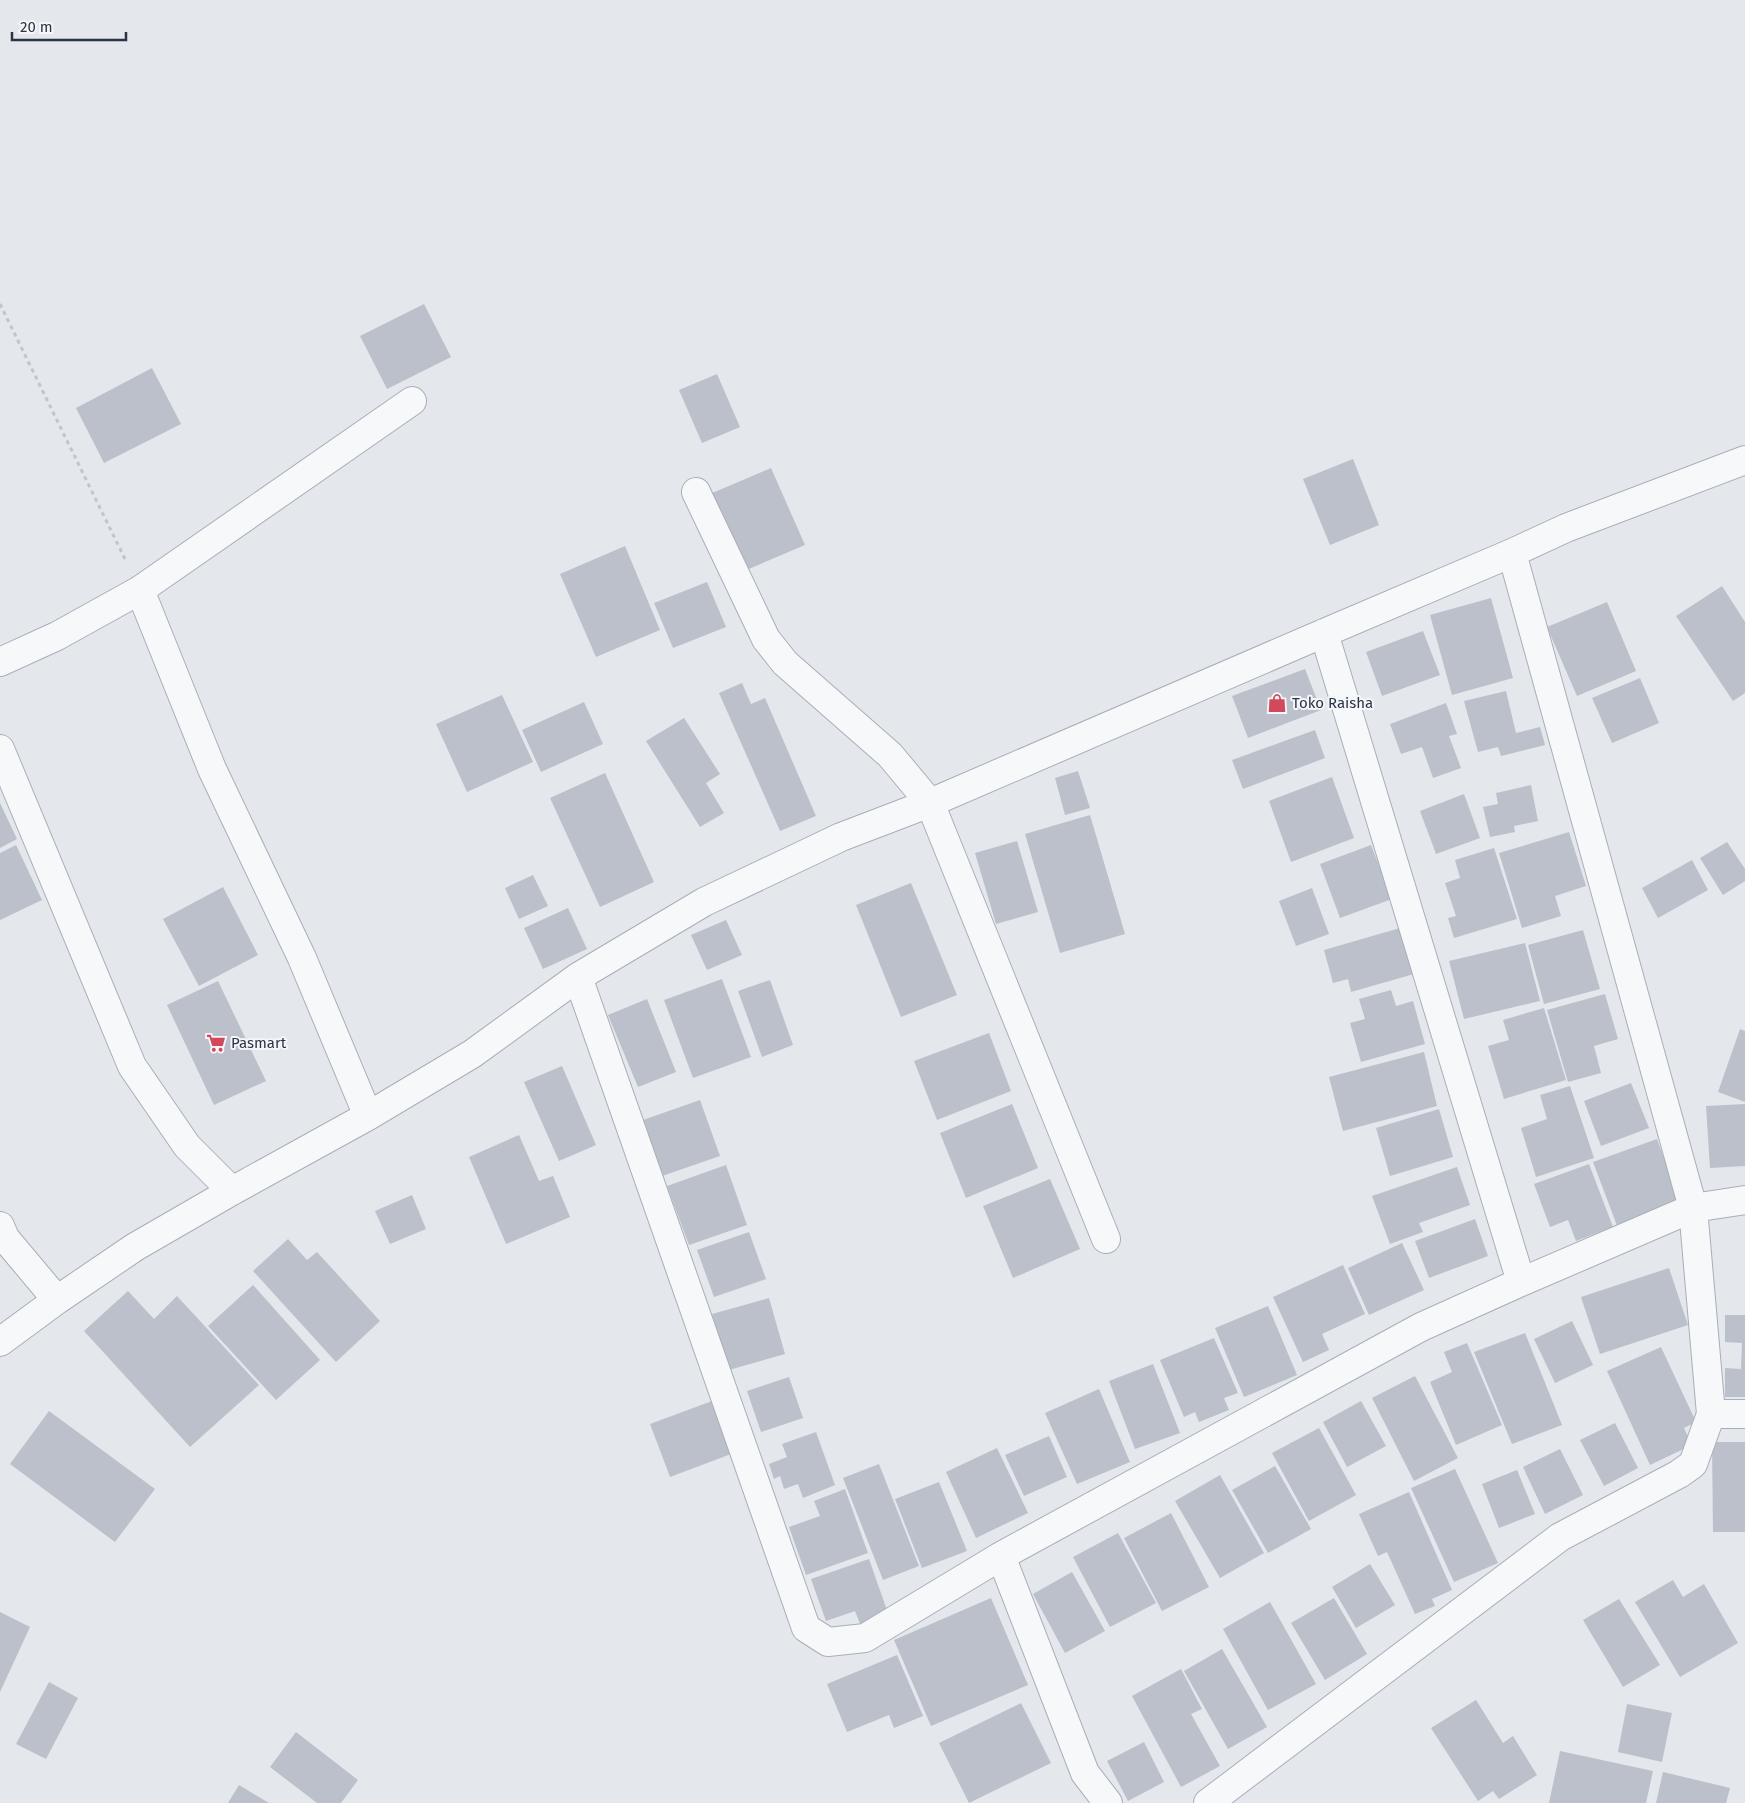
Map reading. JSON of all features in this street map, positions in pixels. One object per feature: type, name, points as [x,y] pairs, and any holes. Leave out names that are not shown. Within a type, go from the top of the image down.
[{"type":"street","points":[[0,662],[57,636],[140,590],[412,402]]},
{"type":"street","points":[[0,1342],[135,1247],[368,1116],[472,1054],[578,977],[704,902],[841,836],[930,803],[1512,554],[1566,528],[1745,460]]},
{"type":"street","points":[[696,492],[766,638],[785,663],[890,755],[930,803],[1106,1239]]},
{"type":"street","points":[[1208,1803],[1560,1537],[1679,1474],[1693,1464],[1711,1414],[1693,1208],[1512,554]]},
{"type":"street","points":[[140,590],[212,769],[302,958],[368,1116]]},
{"type":"street","points":[[1324,633],[1521,1282]]},
{"type":"street","points":[[0,749],[132,1066],[187,1146],[232,1191]]},
{"type":"street","points":[[578,977],[806,1628],[828,1642],[865,1638],[1001,1556],[1421,1327],[1693,1208],[1745,1200]]},
{"type":"street","points":[[0,1226],[5,1238],[58,1300]]},
{"type":"street","points":[[1711,1414],[1745,1414]]},
{"type":"street","points":[[1001,1556],[1085,1773],[1108,1803]]},
{"type":"path","points":[[0,304],[140,590]]},
{"type":"building","points":[[424,304],[451,357],[387,389],[360,336]]},
{"type":"building","points":[[152,368],[181,424],[104,463],[76,408]]},
{"type":"building","points":[[717,374],[740,427],[702,443],[679,390]]},
{"type":"building","points":[[1353,459],[1379,525],[1330,545],[1303,479]]},
{"type":"building","points":[[771,468],[805,545],[744,571],[710,494]]},
{"type":"building","points":[[625,546],[660,630],[596,657],[560,574]]},
{"type":"building","points":[[707,582],[726,627],[673,648],[654,603]]},
{"type":"building","points":[[1722,586],[1745,622],[1745,693],[1733,701],[1676,616]]},
{"type":"building","points":[[1491,598],[1513,678],[1452,695],[1430,615]]},
{"type":"building","points":[[1607,602],[1636,671],[1577,696],[1547,627]]},
{"type":"building","points":[[1423,631],[1440,675],[1382,696],[1366,652]]},
{"type":"building","name":"Toko Raisha","points":[[1305,669],[1321,710],[1248,738],[1232,696]]},
{"type":"building","points":[[1640,678],[1659,723],[1612,743],[1592,698]]},
{"type":"building","points":[[742,683],[751,704],[765,698],[816,816],[780,831],[719,693]]},
{"type":"building","points":[[1506,691],[1516,733],[1540,727],[1545,745],[1501,756],[1498,747],[1478,752],[1464,701]]},
{"type":"building","points":[[502,695],[533,762],[467,792],[436,724]]},
{"type":"building","points":[[584,702],[603,744],[541,772],[522,730]]},
{"type":"building","points":[[1446,703],[1457,734],[1449,736],[1461,768],[1433,778],[1422,747],[1401,754],[1390,724]]},
{"type":"building","points":[[684,718],[720,774],[706,783],[724,813],[700,827],[646,741]]},
{"type":"building","points":[[1315,730],[1325,758],[1243,789],[1232,760]]},
{"type":"building","points":[[1078,771],[1090,808],[1065,815],[1055,778]]},
{"type":"building","points":[[605,773],[654,882],[600,907],[550,798]]},
{"type":"building","points":[[1332,777],[1354,838],[1291,862],[1269,801]]},
{"type":"building","points":[[1531,785],[1538,821],[1514,826],[1515,832],[1490,837],[1483,807],[1498,804],[1496,793]]},
{"type":"building","points":[[1464,794],[1480,838],[1436,854],[1420,811]]},
{"type":"building","points":[[0,803],[17,839],[0,848]]},
{"type":"building","points":[[1090,815],[1125,934],[1060,953],[1025,834]]},
{"type":"building","points":[[1569,832],[1586,886],[1555,896],[1561,916],[1522,928],[1499,853]]},
{"type":"building","points":[[1017,841],[1038,912],[996,924],[975,853]]},
{"type":"building","points":[[1727,842],[1745,869],[1745,881],[1723,895],[1700,858]]},
{"type":"building","points":[[16,845],[42,900],[0,920],[0,853]]},
{"type":"building","points":[[1371,845],[1392,899],[1340,918],[1320,864]]},
{"type":"building","points":[[1494,848],[1517,919],[1454,938],[1448,918],[1456,916],[1445,883],[1460,878],[1455,860]]},
{"type":"building","points":[[1692,860],[1708,890],[1658,918],[1642,888]]},
{"type":"building","points":[[533,875],[548,906],[519,919],[505,888]]},
{"type":"building","points":[[911,883],[957,995],[901,1017],[856,905]]},
{"type":"building","points":[[223,887],[258,955],[199,986],[163,919]]},
{"type":"building","points":[[1312,888],[1329,934],[1296,946],[1279,901]]},
{"type":"building","points":[[568,908],[587,949],[543,969],[524,928]]},
{"type":"building","points":[[726,920],[742,955],[707,970],[691,935]]},
{"type":"building","points":[[1400,928],[1414,974],[1351,992],[1348,979],[1333,983],[1324,950]]},
{"type":"building","points":[[1583,930],[1600,989],[1544,1004],[1528,945]]},
{"type":"building","points":[[1525,943],[1540,1001],[1464,1019],[1449,961]]},
{"type":"building","points":[[722,979],[751,1057],[693,1078],[664,1000]]},
{"type":"building","points":[[770,980],[793,1045],[762,1057],[738,991]]},
{"type":"building","name":"Pasmart","points":[[218,981],[266,1081],[214,1105],[167,1005]]},
{"type":"building","points":[[1391,990],[1396,1006],[1413,1001],[1425,1044],[1361,1062],[1350,1023],[1365,1019],[1359,999]]},
{"type":"building","points":[[1605,994],[1618,1039],[1594,1046],[1601,1073],[1568,1082],[1547,1010]]},
{"type":"building","points":[[647,999],[676,1072],[638,1087],[608,1015]]},
{"type":"building","points":[[1544,1008],[1566,1080],[1504,1099],[1488,1046],[1509,1040],[1503,1020]]},
{"type":"building","points":[[1740,1029],[1745,1031],[1745,1102],[1718,1092]]},
{"type":"building","points":[[989,1033],[1011,1091],[937,1120],[914,1061]]},
{"type":"building","points":[[1424,1052],[1437,1106],[1343,1131],[1329,1077]]},
{"type":"building","points":[[562,1066],[596,1145],[559,1161],[524,1082]]},
{"type":"building","points":[[1631,1083],[1649,1128],[1601,1146],[1584,1101]]},
{"type":"building","points":[[1570,1086],[1594,1158],[1536,1177],[1521,1128],[1547,1119],[1540,1095]]},
{"type":"building","points":[[700,1100],[720,1156],[662,1176],[643,1120]]},
{"type":"building","points":[[1012,1104],[1038,1168],[966,1198],[940,1133]]},
{"type":"building","points":[[1745,1104],[1745,1166],[1710,1168],[1706,1106]]},
{"type":"building","points":[[1439,1109],[1453,1157],[1390,1176],[1376,1128]]},
{"type":"building","points":[[519,1135],[539,1181],[553,1176],[570,1217],[506,1244],[469,1157]]},
{"type":"building","points":[[1657,1139],[1682,1208],[1619,1231],[1593,1162]]},
{"type":"building","points":[[1589,1164],[1613,1227],[1576,1241],[1568,1220],[1550,1227],[1534,1184]]},
{"type":"building","points":[[726,1165],[747,1225],[689,1245],[667,1186]]},
{"type":"building","points":[[1457,1167],[1470,1205],[1419,1223],[1423,1232],[1390,1244],[1372,1196]]},
{"type":"building","points":[[1050,1179],[1080,1249],[1013,1278],[983,1206]]},
{"type":"building","points":[[412,1195],[426,1229],[390,1244],[375,1211]]},
{"type":"building","points":[[1475,1219],[1488,1256],[1429,1278],[1415,1241]]},
{"type":"building","points":[[749,1232],[766,1279],[714,1297],[697,1250]]},
{"type":"building","points":[[288,1239],[307,1260],[317,1252],[380,1321],[336,1362],[253,1271]]},
{"type":"building","points":[[1402,1243],[1424,1290],[1369,1315],[1348,1268]]},
{"type":"building","points":[[1343,1265],[1365,1314],[1322,1334],[1329,1350],[1303,1362],[1273,1297]]},
{"type":"building","points":[[1669,1268],[1688,1325],[1600,1354],[1581,1297]]},
{"type":"building","points":[[253,1285],[320,1360],[276,1400],[208,1326]]},
{"type":"building","points":[[128,1291],[154,1319],[177,1296],[259,1385],[190,1447],[84,1331]]},
{"type":"building","points":[[769,1298],[785,1354],[729,1370],[712,1314]]},
{"type":"building","points":[[1268,1306],[1297,1375],[1244,1397],[1215,1328]]},
{"type":"building","points":[[1725,1315],[1745,1315],[1745,1397],[1725,1397],[1725,1368],[1741,1369],[1742,1343],[1725,1342]]},
{"type":"building","points":[[1572,1321],[1593,1365],[1555,1383],[1534,1339]]},
{"type":"building","points":[[1525,1333],[1562,1425],[1512,1444],[1474,1352]]},
{"type":"building","points":[[1214,1338],[1238,1393],[1224,1398],[1229,1410],[1199,1422],[1195,1412],[1184,1417],[1160,1360]]},
{"type":"building","points":[[1467,1343],[1502,1425],[1456,1445],[1430,1382],[1452,1372],[1444,1352]]},
{"type":"building","points":[[1661,1347],[1696,1422],[1684,1428],[1692,1445],[1650,1465],[1607,1371]]},
{"type":"building","points":[[1153,1364],[1180,1433],[1135,1449],[1109,1381]]},
{"type":"building","points":[[1415,1376],[1458,1458],[1414,1481],[1372,1398]]},
{"type":"building","points":[[789,1377],[803,1418],[761,1432],[747,1391]]},
{"type":"building","points":[[1099,1389],[1130,1462],[1077,1484],[1045,1413]]},
{"type":"building","points":[[712,1401],[731,1454],[670,1477],[650,1424]]},
{"type":"building","points":[[1361,1401],[1386,1446],[1347,1467],[1323,1422]]},
{"type":"building","points":[[49,1411],[155,1489],[115,1542],[10,1464]]},
{"type":"building","points":[[1615,1423],[1638,1468],[1604,1486],[1580,1440]]},
{"type":"building","points":[[1319,1428],[1356,1495],[1309,1521],[1272,1453]]},
{"type":"building","points":[[816,1432],[835,1485],[803,1498],[798,1484],[784,1489],[780,1476],[774,1479],[769,1464],[787,1457],[782,1444]]},
{"type":"building","points":[[1049,1436],[1067,1477],[1024,1496],[1005,1455]]},
{"type":"building","points":[[1712,1442],[1745,1442],[1745,1532],[1713,1532]]},
{"type":"building","points":[[997,1448],[1028,1513],[976,1538],[946,1472]]},
{"type":"building","points":[[1560,1449],[1583,1495],[1545,1514],[1523,1467]]},
{"type":"building","points":[[879,1464],[919,1566],[883,1580],[843,1478]]},
{"type":"building","points":[[1275,1466],[1311,1529],[1268,1553],[1232,1490]]},
{"type":"building","points":[[1455,1469],[1498,1563],[1454,1582],[1411,1488]]},
{"type":"building","points":[[1517,1470],[1535,1514],[1499,1528],[1482,1484]]},
{"type":"building","points":[[1220,1475],[1264,1553],[1220,1578],[1175,1501]]},
{"type":"building","points":[[939,1482],[967,1551],[922,1568],[895,1499]]},
{"type":"building","points":[[845,1489],[868,1553],[806,1575],[789,1527],[820,1516],[814,1501]]},
{"type":"building","points":[[1409,1492],[1452,1590],[1432,1599],[1435,1606],[1415,1614],[1387,1552],[1378,1556],[1359,1514]]},
{"type":"building","points":[[1171,1513],[1209,1587],[1162,1611],[1124,1538]]},
{"type":"building","points":[[1118,1533],[1156,1603],[1110,1627],[1073,1557]]},
{"type":"building","points":[[869,1559],[889,1616],[861,1626],[855,1611],[826,1621],[811,1579]]},
{"type":"building","points":[[1370,1564],[1395,1605],[1356,1628],[1332,1587]]},
{"type":"building","points":[[1072,1572],[1105,1631],[1065,1653],[1033,1594]]},
{"type":"building","points":[[1673,1580],[1683,1597],[1704,1584],[1738,1643],[1680,1677],[1635,1602]]},
{"type":"building","points":[[991,1598],[1028,1685],[931,1726],[894,1640]]},
{"type":"building","points":[[1334,1598],[1367,1654],[1325,1680],[1291,1623]]},
{"type":"building","points":[[1619,1599],[1660,1665],[1623,1687],[1583,1620]]},
{"type":"building","points":[[1270,1602],[1316,1684],[1268,1710],[1223,1629]]},
{"type":"building","points":[[0,1612],[30,1627],[0,1692]]},
{"type":"building","points":[[1222,1649],[1267,1727],[1228,1749],[1184,1671]]},
{"type":"building","points":[[897,1655],[923,1716],[894,1728],[889,1715],[847,1732],[827,1684]]},
{"type":"building","points":[[1181,1669],[1202,1709],[1191,1714],[1220,1766],[1181,1787],[1132,1696]]},
{"type":"building","points":[[49,1682],[78,1698],[46,1759],[16,1744]]},
{"type":"building","points":[[1476,1700],[1503,1743],[1513,1736],[1537,1775],[1499,1799],[1493,1791],[1478,1801],[1431,1728]]},
{"type":"building","points":[[1021,1703],[1051,1763],[969,1803],[939,1743]]},
{"type":"building","points":[[1627,1704],[1672,1713],[1662,1762],[1618,1752]]},
{"type":"building","points":[[296,1732],[358,1780],[341,1803],[317,1803],[270,1767]]},
{"type":"building","points":[[1144,1742],[1164,1782],[1128,1801],[1107,1761]]},
{"type":"building","points":[[1560,1751],[1653,1771],[1646,1803],[1549,1803]]},
{"type":"building","points":[[1663,1772],[1730,1788],[1726,1803],[1656,1803]]},
{"type":"building","points":[[239,1785],[269,1803],[228,1803]]},
{"type":"place","name":"Toko Raisha","points":[[1277,703]]},
{"type":"place","name":"Pasmart","points":[[216,1043]]}]
